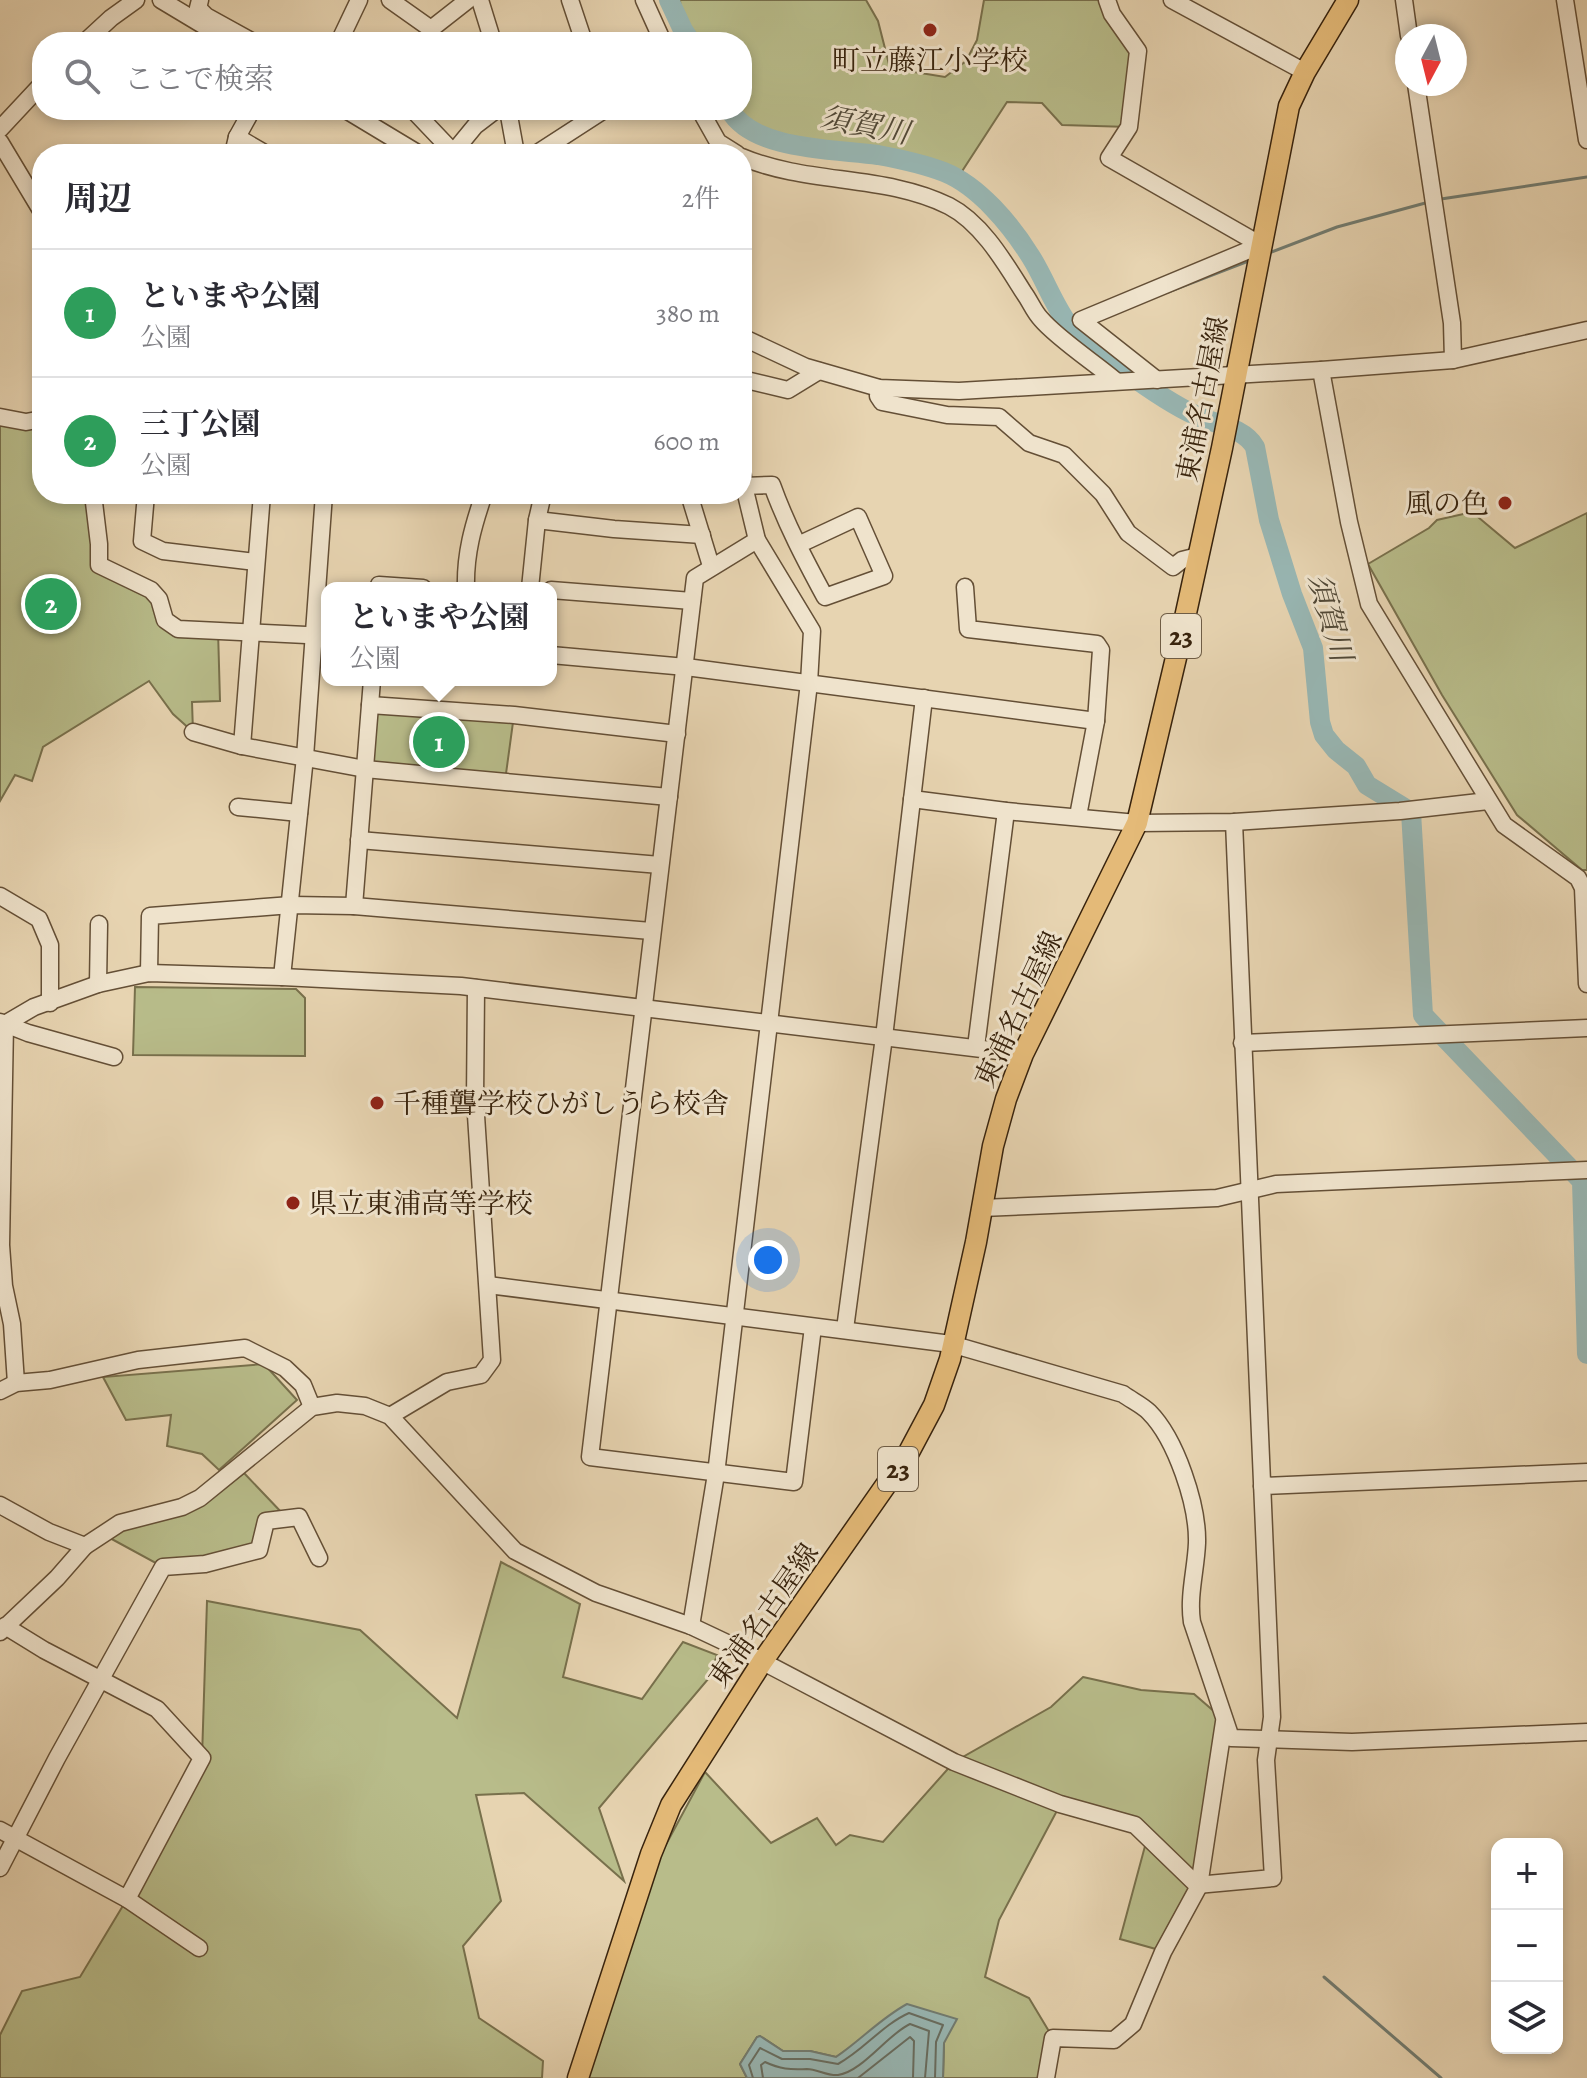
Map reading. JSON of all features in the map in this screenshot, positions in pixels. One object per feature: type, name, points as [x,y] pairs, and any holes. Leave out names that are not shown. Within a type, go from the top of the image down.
[{"type":"main road","name":"東浦名古屋線","points":[[578,2078],[651,1854],[671,1805],[762,1662],[909,1452],[934,1405],[950,1359],[993,1146],[1023,1054],[1137,823],[1222,448],[1289,106],[1305,72],[1348,0]]},
{"type":"street","points":[[96,32],[136,0]]},
{"type":"street","points":[[161,0],[214,32]]},
{"type":"street","points":[[200,0],[198,8],[206,16],[235,32]]},
{"type":"street","points":[[344,32],[359,0]]},
{"type":"street","points":[[390,0],[431,29],[468,0]]},
{"type":"street","points":[[480,0],[490,32]]},
{"type":"street","points":[[570,0],[581,32]]},
{"type":"street","points":[[644,0],[658,32]]},
{"type":"street","points":[[1107,0],[1112,14],[1138,51],[1129,127],[1109,158],[1260,253]]},
{"type":"street","points":[[1172,0],[1305,72]]},
{"type":"street","points":[[1404,0],[1407,24]]},
{"type":"street","points":[[1565,0],[1587,140]]},
{"type":"street","points":[[0,129],[32,95]]},
{"type":"street","points":[[1418,96],[1452,323],[1453,360]]},
{"type":"street","points":[[235,144],[246,120]]},
{"type":"street","points":[[362,120],[401,144]]},
{"type":"street","points":[[422,120],[444,144]]},
{"type":"street","points":[[460,144],[483,120]]},
{"type":"street","points":[[510,120],[514,144]]},
{"type":"street","points":[[551,144],[589,120]]},
{"type":"street","points":[[704,120],[715,144]]},
{"type":"street","points":[[237,137],[249,144]]},
{"type":"street","points":[[0,142],[32,195]]},
{"type":"street","points":[[752,161],[799,175],[883,186],[921,195],[952,207],[980,231],[1006,264],[1041,319],[1117,381]]},
{"type":"street","points":[[1157,380],[1081,320],[1260,253]]},
{"type":"street","points":[[752,342],[806,367],[879,388],[959,391],[1453,360],[1587,330]]},
{"type":"street","points":[[1321,370],[1349,522],[1369,604],[1504,825],[1578,878],[1583,888],[1587,984]]},
{"type":"street","points":[[752,381],[788,390],[819,371]]},
{"type":"street","points":[[879,388],[878,396],[882,402],[893,406],[947,415],[999,417],[1029,443],[1064,455],[1103,494],[1128,533],[1173,567],[1182,560],[1198,556]]},
{"type":"street","points":[[0,417],[32,421]]},
{"type":"street","points":[[752,486],[772,485],[787,525],[825,597],[884,576],[858,517],[798,545]]},
{"type":"street","points":[[94,504],[99,565],[151,590],[159,599],[165,620],[178,629],[320,636]]},
{"type":"street","points":[[145,504],[142,541],[163,551],[256,562]]},
{"type":"street","points":[[242,746],[261,504]]},
{"type":"street","points":[[322,582],[324,504]]},
{"type":"street","points":[[466,582],[465,559],[481,504]]},
{"type":"street","points":[[531,582],[541,504]]},
{"type":"street","points":[[692,504],[711,566]]},
{"type":"street","points":[[691,1626],[716,1474],[809,683],[812,631],[757,540],[748,504]]},
{"type":"street","points":[[537,520],[702,535]]},
{"type":"street","points":[[757,540],[695,578],[590,1457],[794,1482],[813,1327]]},
{"type":"street","points":[[965,587],[968,629],[1097,644],[1101,650],[1096,721],[1078,816]]},
{"type":"street","points":[[557,590],[692,601]]},
{"type":"street","points":[[282,977],[320,636],[321,600]]},
{"type":"street","points":[[557,656],[686,667],[1096,721]]},
{"type":"street","points":[[354,906],[372,686]]},
{"type":"street","points":[[845,1329],[884,1037],[924,698]]},
{"type":"street","points":[[370,705],[514,715],[677,734]]},
{"type":"street","points":[[193,732],[242,746],[365,769],[669,797]]},
{"type":"street","points":[[912,799],[1137,823],[1234,822],[1488,801]]},
{"type":"street","points":[[238,807],[299,813]]},
{"type":"street","points":[[976,1047],[1006,811]]},
{"type":"street","points":[[127,1899],[202,1758],[157,1709],[3,1629],[57,1578],[85,1546],[120,1523],[182,1507],[200,1498],[312,1407],[337,1403],[365,1406],[390,1416],[515,1551],[596,1593],[691,1626],[954,1762],[1060,1804],[1135,1825],[1199,1886],[1273,1878],[1266,1760],[1271,1703],[1234,822]]},
{"type":"street","points":[[359,840],[497,849],[660,865]]},
{"type":"street","points":[[0,896],[39,919],[50,945],[50,1003]]},
{"type":"street","points":[[149,973],[150,916],[291,905],[354,906],[651,931]]},
{"type":"street","points":[[98,984],[99,924]]},
{"type":"street","points":[[2,1023],[34,1007],[98,984],[149,973],[282,977],[476,988],[1023,1054]]},
{"type":"street","points":[[390,1416],[447,1382],[481,1375],[492,1360],[475,1100],[476,988]]},
{"type":"street","points":[[2,1023],[114,1057]]},
{"type":"street","points":[[2,1023],[1,1245],[4,1286],[12,1324],[8,1387],[138,1360],[245,1348],[285,1368],[303,1385],[312,1407]]},
{"type":"street","points":[[1242,1043],[1587,1028]]},
{"type":"street","points":[[982,1208],[1217,1198],[1276,1184],[1587,1170]]},
{"type":"street","points":[[488,1285],[951,1344],[1123,1394],[1148,1411],[1165,1434],[1178,1462],[1193,1510],[1197,1540],[1190,1610],[1192,1622],[1231,1738],[1352,1742],[1587,1732]]},
{"type":"street","points":[[1262,1486],[1587,1472]]},
{"type":"street","points":[[0,1505],[49,1532],[85,1546]]},
{"type":"street","points":[[0,1868],[163,1567],[205,1564],[259,1550],[266,1521],[299,1517],[319,1558]]},
{"type":"street","points":[[1046,2078],[1053,2038],[1114,2040],[1133,2024],[1163,1951],[1199,1886],[1224,1720]]},
{"type":"street","points":[[0,1830],[127,1899],[199,1948]]},
{"type":"green space","points":[[680,0],[866,0],[878,21],[890,68],[945,77],[966,61],[977,40],[984,0],[1107,0],[1138,51],[1129,127],[1062,125],[1042,103],[1007,102],[957,179],[916,163],[799,146],[744,120],[752,120],[752,32],[684,32]]},
{"type":"green space","points":[[0,417],[32,419],[32,504],[94,504],[99,565],[151,590],[165,620],[218,630],[220,701],[192,702],[193,732],[173,714],[149,681],[43,747],[32,781],[15,775],[0,801]]},
{"type":"green space","points":[[1472,512],[1515,548],[1587,513],[1587,870],[1582,870],[1517,815],[1442,695],[1368,564],[1429,528],[1437,520]]},
{"type":"green space","points":[[370,705],[514,715],[505,781],[365,769]]},
{"type":"green space","points":[[135,987],[296,989],[305,998],[305,1056],[133,1055]]},
{"type":"green space","points":[[264,1364],[297,1400],[219,1470],[202,1454],[167,1446],[171,1415],[126,1420],[103,1377]]},
{"type":"green space","points":[[244,1473],[283,1514],[266,1521],[259,1550],[163,1567],[108,1537],[155,1517],[200,1507]]},
{"type":"green space","points":[[501,1562],[580,1604],[563,1677],[642,1699],[683,1642],[717,1655],[709,1678],[599,1808],[624,1881],[524,1793],[476,1795],[501,1901],[463,1946],[479,2018],[543,2061],[542,2078],[0,2078],[0,2035],[22,1991],[80,1977],[127,1899],[202,1758],[207,1601],[360,1630],[457,1718]]},
{"type":"green space","points":[[1083,1677],[1141,1690],[1194,1694],[1224,1720],[1199,1886],[1163,1951],[1120,1939],[1148,1835],[1060,1805],[999,1920],[985,1977],[1029,1998],[1053,2038],[1046,2078],[943,2078],[944,2043],[861,2040],[836,2057],[810,2051],[783,2051],[760,2036],[740,2064],[747,2078],[584,2078],[640,1893],[705,1772],[771,1843],[817,1818],[836,1845],[850,1835],[883,1842],[954,1762],[1051,1707]]},
{"type":"water","points":[[907,2004],[957,2019],[944,2043],[943,2078],[747,2078],[740,2064],[760,2036],[783,2051],[810,2051],[836,2057]]},
{"type":"waterway","name":"須賀川","points":[[669,0],[684,32]]},
{"type":"waterway","name":"須賀川","points":[[738,120],[776,141],[895,158],[957,178],[982,197],[1014,232],[1073,331],[1153,391],[1187,411],[1239,432],[1251,441],[1255,447],[1269,520],[1313,648],[1324,735],[1336,750],[1356,766],[1367,785],[1411,812],[1423,1015],[1582,1181],[1587,1354]]},
{"type":"waterway","points":[[1441,199],[1587,177]]},
{"type":"waterway","points":[[1269,253],[1337,227],[1429,202]]},
{"type":"waterway","points":[[1168,292],[1251,260]]},
{"type":"waterway","points":[[1062,318],[1077,317]]},
{"type":"waterway","points":[[1324,1977],[1441,2078]]},
{"type":"place","name":"町立藤江小学校","points":[[930,30]]},
{"type":"place","name":"風の色","points":[[1505,503]]},
{"type":"place","name":"三丁公園","points":[[51,604]]},
{"type":"place","name":"といまや公園","points":[[439,742]]},
{"type":"place","name":"千種聾学校ひがしうら校舎","points":[[377,1103]]},
{"type":"place","name":"県立東浦高等学校","points":[[293,1203]]}]
